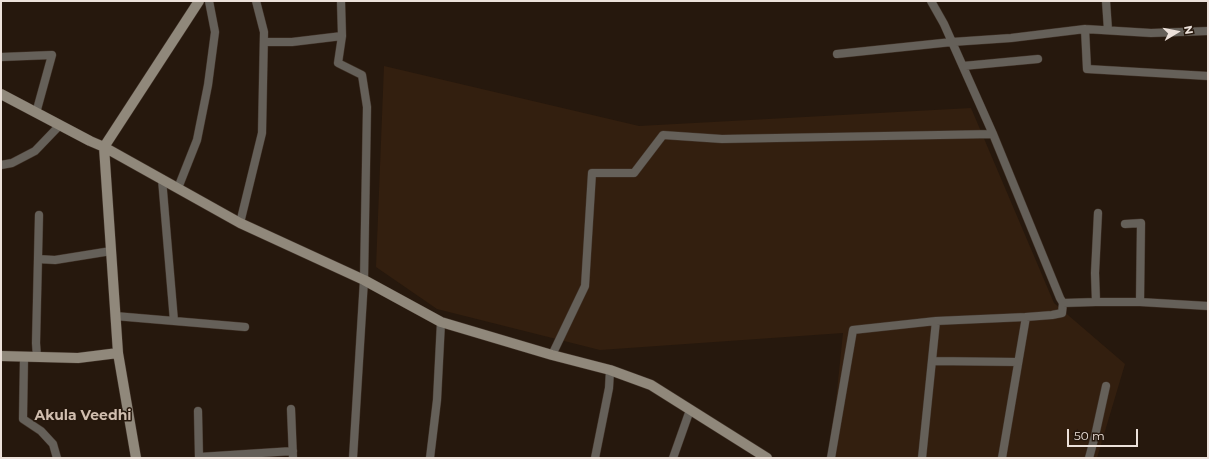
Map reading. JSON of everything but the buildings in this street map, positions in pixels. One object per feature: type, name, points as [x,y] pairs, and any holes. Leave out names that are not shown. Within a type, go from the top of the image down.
[{"type":"main road","points":[[136,458],[118,353],[104,147],[199,1]]},
{"type":"main road","points":[[1,94],[104,147],[240,223],[364,280],[441,322],[610,370],[651,385],[764,457]]},
{"type":"main road","points":[[1,356],[78,358],[118,353]]},
{"type":"street","points":[[178,188],[197,140],[208,85],[215,32],[209,1]]},
{"type":"street","points":[[240,223],[262,132],[264,32],[256,1]]},
{"type":"street","points":[[342,1],[342,36],[338,63],[362,75],[367,107],[364,280],[353,458]]},
{"type":"street","points":[[831,458],[853,330],[936,322],[1026,317],[1062,313],[1063,303],[993,134],[944,24],[931,1]]},
{"type":"street","points":[[1106,1],[1108,30]]},
{"type":"street","points":[[1085,29],[1088,69],[1208,76]]},
{"type":"street","points":[[837,54],[952,42],[1011,38],[1085,29],[1151,33],[1208,31]]},
{"type":"street","points":[[264,42],[292,42],[342,36]]},
{"type":"street","points":[[1,57],[52,55],[36,113]]},
{"type":"street","points":[[963,66],[1038,59]]},
{"type":"street","points":[[1,165],[12,164],[35,151],[60,125]]},
{"type":"street","points":[[552,354],[585,286],[592,173],[634,174],[663,135],[722,139],[993,134]]},
{"type":"street","points":[[162,179],[174,321]]},
{"type":"street","points":[[1096,302],[1095,273],[1098,213]]},
{"type":"street","points":[[37,357],[39,215]]},
{"type":"street","points":[[1125,224],[1141,223],[1140,302]]},
{"type":"street","points":[[38,259],[55,260],[111,251]]},
{"type":"street","points":[[1063,303],[1140,302],[1208,306]]},
{"type":"street","points":[[115,316],[245,327]]},
{"type":"street","points":[[1002,458],[1026,317]]},
{"type":"street","points":[[430,458],[437,400],[441,322]]},
{"type":"street","points":[[922,458],[936,322]]},
{"type":"street","points":[[24,357],[23,419],[41,431],[53,444],[57,458]]},
{"type":"street","points":[[932,361],[1018,362]]},
{"type":"street","points":[[595,458],[609,388],[610,370]]},
{"type":"street","points":[[1089,458],[1106,386]]},
{"type":"street","points":[[198,411],[199,457],[293,455],[291,409]]},
{"type":"street","points":[[674,458],[690,410]]},
{"type":"shaded area","points":[[384,66],[639,126],[971,108],[1054,303],[1125,364],[1097,458],[830,458],[843,333],[600,350],[437,309],[376,267]]},
{"type":"district","name":"Akula Veedhi","points":[[83,416]]}]
